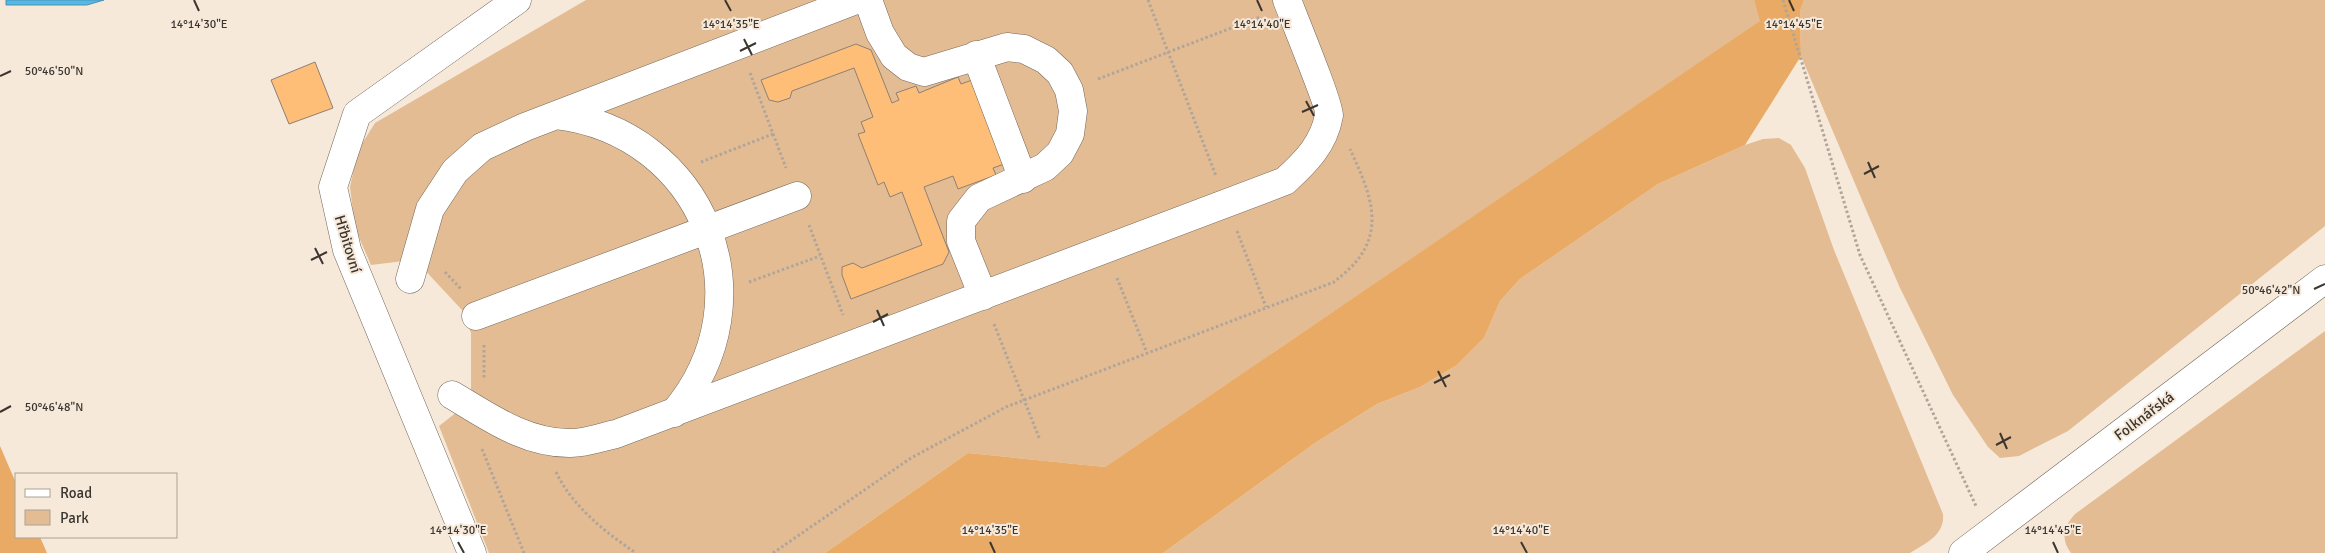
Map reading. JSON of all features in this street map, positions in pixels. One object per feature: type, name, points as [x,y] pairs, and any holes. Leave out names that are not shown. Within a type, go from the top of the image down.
[{"type":"street","name":"Hřbitovní","points":[[472,553],[347,250],[333,187],[357,114],[517,0]]},
{"type":"street","points":[[410,279],[430,208],[454,171],[482,147],[556,115],[856,0]]},
{"type":"street","points":[[868,0],[880,33],[894,56],[908,67],[924,72],[1006,47],[1024,49],[1046,60],[1060,73],[1069,90],[1073,111],[1070,134],[1060,153],[1045,167],[1023,179],[979,198],[961,221],[962,241],[983,296]]},
{"type":"street","points":[[452,395],[509,429],[541,440],[572,443],[616,434],[1285,181],[1306,162],[1322,140],[1329,113],[1288,3]]},
{"type":"street","points":[[976,55],[1023,179]]},
{"type":"street","points":[[556,115],[589,121],[620,133],[648,150],[673,172],[693,199],[708,228],[717,260],[720,293],[715,336],[704,367],[694,387],[674,413]]},
{"type":"street","points":[[476,316],[797,196]]},
{"type":"street","name":"Folknářská","points":[[1963,553],[2325,279]]},
{"type":"path","points":[[1148,0],[1266,307]]},
{"type":"path","points":[[1783,0],[1860,255],[1989,534]]},
{"type":"path","points":[[1069,90],[1288,3]]},
{"type":"path","points":[[773,553],[911,458],[1006,407],[1334,282],[1355,263],[1368,241],[1373,211],[1367,187],[1340,126],[1329,113]]},
{"type":"path","points":[[673,172],[774,134]]},
{"type":"path","points":[[1105,250],[1147,353]]},
{"type":"path","points":[[720,293],[820,256]]},
{"type":"path","points":[[983,296],[1040,440]]},
{"type":"path","points":[[490,418],[482,440],[482,452],[524,553]]},
{"type":"path","points":[[541,440],[559,478],[584,510],[613,538],[636,553]]},
{"type":"green space","points":[[586,0],[1754,0],[1761,21],[1105,467],[968,453],[825,553],[489,553],[439,426],[462,408],[471,395],[471,333],[462,310],[419,264],[404,261],[371,265],[355,228],[350,187],[358,150],[375,123]]},
{"type":"green space","points":[[1804,0],[2325,0],[2325,226],[2068,431],[2019,456],[2000,458],[1988,447],[1953,395],[1900,288],[1867,212],[1801,56],[1800,11]]},
{"type":"green space","points":[[1779,138],[1791,145],[1805,168],[1834,250],[1943,514],[1941,528],[1928,542],[1910,553],[1163,553],[1315,443],[1377,404],[1420,387],[1457,365],[1484,338],[1500,301],[1520,279],[1658,184],[1745,145],[1763,139]]},
{"type":"green space","points":[[2325,331],[2325,553],[2071,553],[2065,543],[2065,533],[2068,523],[2075,514]]},
{"type":"shaded area","points":[[1754,0],[1804,0],[1800,11],[1801,56],[1745,145],[1658,184],[1520,279],[1500,301],[1484,338],[1457,365],[1420,387],[1377,404],[1315,443],[1163,553],[825,553],[968,453],[1105,467],[1760,21]]},
{"type":"shaded area","points":[[0,446],[15,481],[15,538],[40,538],[47,553],[0,553]]},
{"type":"water","points":[[6,0],[104,0],[87,5],[6,5]]},
{"type":"building","points":[[856,44],[871,50],[892,103],[899,100],[896,93],[916,86],[919,93],[958,77],[961,84],[975,79],[1007,163],[993,168],[996,175],[958,189],[953,176],[924,187],[949,252],[943,264],[851,299],[842,275],[842,267],[853,263],[862,268],[922,245],[902,192],[890,197],[884,182],[878,185],[858,134],[865,132],[861,122],[873,117],[854,68],[792,91],[790,98],[778,102],[769,100],[761,80]]},
{"type":"building","points":[[315,62],[333,108],[289,124],[271,80]]}]
